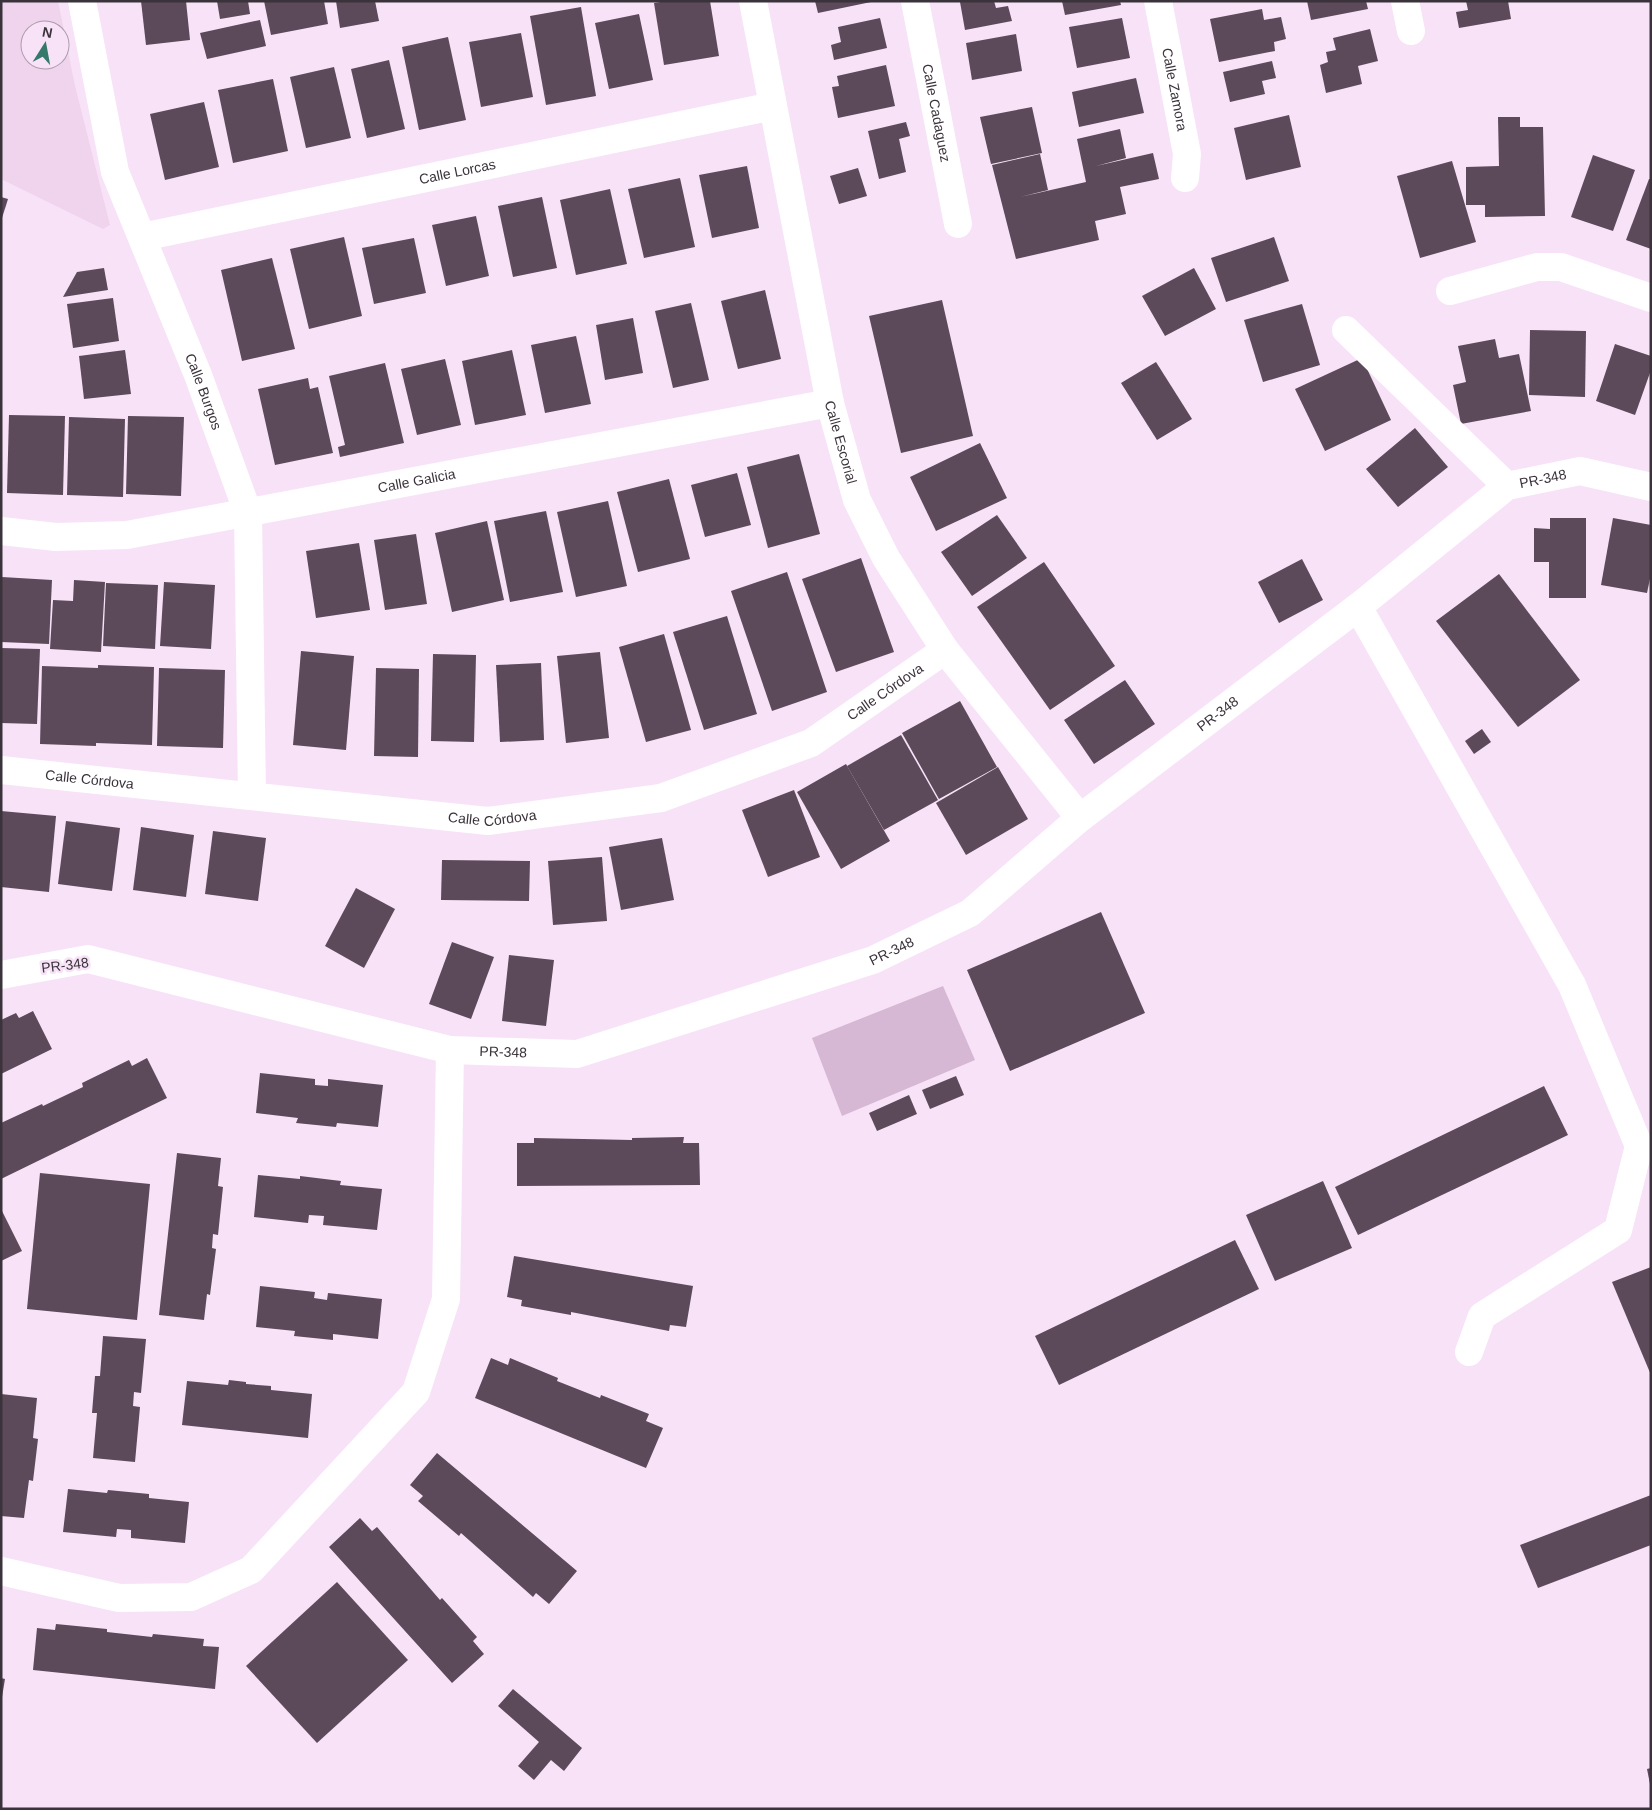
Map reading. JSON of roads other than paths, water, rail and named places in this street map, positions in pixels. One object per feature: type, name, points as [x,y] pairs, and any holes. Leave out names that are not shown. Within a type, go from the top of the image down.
[{"type":"street","name":"Calle Burgos","points":[[82,1],[115,172],[198,375],[248,513],[252,796]]},
{"type":"street","name":"Calle Escorial","points":[[753,1],[830,403],[857,500],[886,558],[945,650],[1080,818]]},
{"type":"street","name":"Calle Cadaguez","points":[[915,1],[958,224]]},
{"type":"street","name":"Calle Zamora","points":[[1158,1],[1187,154],[1184,178]]},
{"type":"street","points":[[1405,1],[1411,30]]},
{"type":"street","name":"Calle Lorcas","points":[[142,237],[773,106]]},
{"type":"street","points":[[1450,291],[1537,267],[1561,268],[1651,298]]},
{"type":"street","points":[[1346,330],[1507,486]]},
{"type":"street","name":"Calle Galicia","points":[[1,531],[56,537],[127,535],[830,403]]},
{"type":"street","name":"PR-348","points":[[1,975],[88,959],[450,1050],[577,1054],[873,960],[970,914],[1080,818],[1358,607],[1507,486],[1580,471],[1651,487]]},
{"type":"street","points":[[1358,607],[1572,985],[1639,1146],[1618,1230],[1482,1316],[1469,1352]]},
{"type":"street","name":"Calle Córdova","points":[[1,770],[488,821],[661,798],[810,744],[945,650]]},
{"type":"street","points":[[1,1571],[119,1598],[190,1598],[251,1570],[416,1392],[446,1299],[450,1050]]}]
